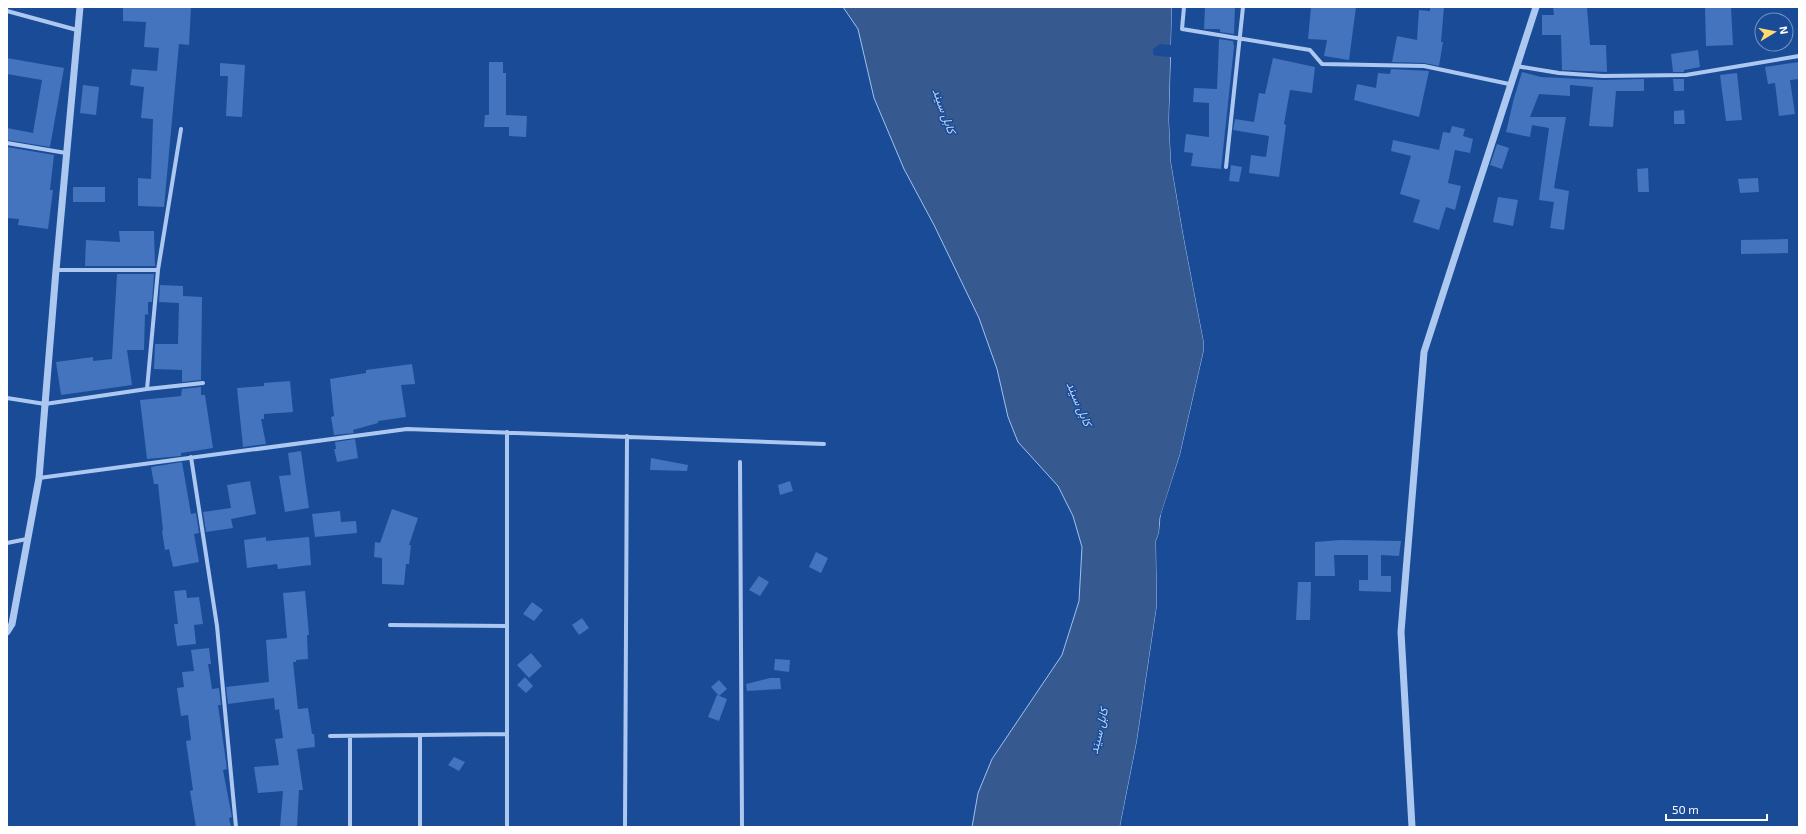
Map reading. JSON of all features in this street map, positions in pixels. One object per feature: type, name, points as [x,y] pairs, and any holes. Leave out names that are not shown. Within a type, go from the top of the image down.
[{"type":"street","points":[[7,632],[12,624],[39,478],[66,152],[80,7]]},
{"type":"street","points":[[1184,7],[1182,29],[1310,50],[1322,64],[1424,66],[1509,84]]},
{"type":"street","points":[[1226,167],[1241,39],[1243,7]]},
{"type":"street","points":[[1412,827],[1401,632],[1424,352],[1509,84],[1536,7]]},
{"type":"street","points":[[7,11],[77,30]]},
{"type":"street","points":[[1516,66],[1559,73],[1603,76],[1686,75],[1799,56]]},
{"type":"street","points":[[147,389],[158,270],[181,129]]},
{"type":"street","points":[[7,142],[66,152]]},
{"type":"street","points":[[56,270],[158,270]]},
{"type":"street","points":[[7,398],[45,404],[147,389],[203,383]]},
{"type":"street","points":[[39,478],[407,429],[824,444]]},
{"type":"street","points":[[506,432],[507,827]]},
{"type":"street","points":[[625,827],[627,436]]},
{"type":"street","points":[[191,457],[218,626],[236,827]]},
{"type":"street","points":[[740,462],[742,827]]},
{"type":"street","points":[[7,543],[27,539]]},
{"type":"street","points":[[390,625],[507,626]]},
{"type":"street","points":[[330,736],[507,734]]},
{"type":"street","points":[[420,735],[420,827]]},
{"type":"street","points":[[350,736],[350,827]]},
{"type":"water","name":"کابل سيند","points":[[843,7],[1172,7],[1169,120],[1171,162],[1204,343],[1204,350],[1180,455],[1160,518],[1159,533],[1156,541],[1157,605],[1137,741],[1120,827],[972,827],[978,793],[992,759],[1062,655],[1079,601],[1082,547],[1073,516],[1058,486],[1018,442],[1008,417],[997,369],[979,318],[934,225],[904,169],[874,98],[858,29]]},
{"type":"pier","points":[[1172,7],[1174,7],[1171,120],[1173,162],[1184,233],[1206,343],[1206,350],[1182,456],[1163,514],[1161,533],[1158,541],[1159,605],[1139,742],[1122,827],[1120,827],[1137,741],[1157,605],[1156,541],[1159,533],[1161,514],[1180,455],[1204,350],[1204,343],[1171,162],[1169,120],[1171,57],[1158,56],[1154,55],[1153,53],[1153,49],[1160,44],[1171,45]]},
{"type":"building","points":[[123,7],[191,7],[189,45],[179,44],[164,207],[138,206],[138,178],[151,179],[153,119],[141,118],[144,87],[130,85],[132,69],[157,71],[159,48],[144,47],[146,22],[123,21]]},
{"type":"building","points":[[1205,7],[1235,7],[1234,34],[1220,32],[1220,29],[1204,29]]},
{"type":"building","points":[[1311,7],[1356,7],[1349,60],[1324,56],[1327,40],[1308,39]]},
{"type":"building","points":[[1430,7],[1444,7],[1441,42],[1443,42],[1439,66],[1424,63],[1392,62],[1397,36],[1417,40],[1419,10],[1430,11]]},
{"type":"building","points":[[1553,7],[1587,7],[1590,45],[1606,45],[1607,72],[1562,70],[1561,35],[1542,35],[1542,15],[1554,15]]},
{"type":"building","points":[[1705,7],[1731,7],[1733,45],[1706,46]]},
{"type":"building","points":[[1219,39],[1233,41],[1234,47],[1221,169],[1191,166],[1193,153],[1184,152],[1186,134],[1209,137],[1209,103],[1193,102],[1194,88],[1217,89]]},
{"type":"building","points":[[1698,50],[1700,67],[1684,70],[1684,72],[1673,72],[1671,54]]},
{"type":"building","points":[[7,58],[64,68],[50,147],[7,140],[7,128],[33,133],[42,80],[7,74]]},
{"type":"building","points":[[1273,58],[1315,67],[1312,93],[1290,90],[1284,124],[1286,125],[1279,177],[1249,173],[1251,155],[1266,157],[1269,136],[1233,130],[1235,119],[1254,122],[1259,93],[1265,94]]},
{"type":"building","points":[[489,62],[503,62],[503,73],[506,73],[506,115],[527,116],[526,137],[509,136],[509,127],[484,127],[485,115],[489,115]]},
{"type":"building","points":[[1799,62],[1799,79],[1790,80],[1795,114],[1779,116],[1775,83],[1768,84],[1765,67]]},
{"type":"building","points":[[220,63],[245,65],[242,117],[226,116],[228,76],[220,76]]},
{"type":"building","points":[[1391,69],[1429,71],[1419,117],[1354,100],[1357,84],[1376,88],[1378,73],[1390,74]]},
{"type":"building","points":[[1522,72],[1541,77],[1603,80],[1644,79],[1644,91],[1616,91],[1613,127],[1589,126],[1593,87],[1570,85],[1570,96],[1539,94],[1530,117],[1566,117],[1554,188],[1569,191],[1564,230],[1550,228],[1554,202],[1539,200],[1549,128],[1532,125],[1530,137],[1506,132]]},
{"type":"building","points":[[1737,73],[1742,120],[1726,121],[1720,75]]},
{"type":"building","points":[[1673,79],[1684,79],[1684,91],[1674,91]]},
{"type":"building","points":[[83,85],[99,87],[96,115],[80,113]]},
{"type":"building","points":[[1684,110],[1685,124],[1674,124],[1674,111]]},
{"type":"building","points":[[1452,126],[1465,129],[1463,136],[1473,139],[1470,153],[1455,150],[1448,183],[1461,186],[1455,210],[1446,207],[1439,230],[1413,222],[1420,200],[1400,194],[1411,156],[1391,151],[1393,140],[1439,150],[1443,132],[1450,133]]},
{"type":"building","points":[[1497,144],[1509,148],[1502,169],[1490,165]]},
{"type":"building","points":[[7,147],[54,155],[50,190],[53,190],[48,229],[18,225],[19,219],[7,218]]},
{"type":"building","points":[[1231,165],[1242,167],[1239,182],[1229,181]]},
{"type":"building","points":[[1648,168],[1649,192],[1638,192],[1637,169]]},
{"type":"building","points":[[1758,178],[1759,192],[1740,193],[1738,179]]},
{"type":"building","points":[[73,187],[105,187],[105,202],[73,202]]},
{"type":"building","points":[[1498,197],[1518,200],[1513,226],[1493,222]]},
{"type":"building","points":[[119,231],[154,231],[155,266],[85,266],[86,240],[120,242]]},
{"type":"building","points":[[1788,239],[1788,253],[1741,254],[1741,240]]},
{"type":"building","points":[[117,274],[154,274],[152,302],[148,302],[148,315],[145,314],[144,350],[127,350],[132,385],[61,395],[56,362],[93,357],[93,361],[112,359]]},
{"type":"building","points":[[160,285],[183,286],[183,296],[202,297],[201,380],[182,382],[182,370],[154,369],[155,344],[178,344],[179,303],[159,302]]},
{"type":"building","points":[[412,364],[415,384],[401,385],[406,417],[378,421],[378,423],[353,430],[354,433],[334,435],[331,417],[334,416],[330,379],[366,373],[366,370]]},
{"type":"building","points":[[290,381],[293,412],[264,414],[264,419],[261,419],[266,444],[243,447],[237,388],[264,386],[264,383]]},
{"type":"building","points":[[201,387],[201,395],[205,395],[213,448],[181,453],[181,456],[147,459],[140,400],[181,396],[182,389]]},
{"type":"building","points":[[355,439],[358,458],[337,462],[334,449],[336,449],[335,442]]},
{"type":"building","points":[[301,451],[309,508],[285,512],[279,476],[291,475],[288,453]]},
{"type":"building","points":[[651,458],[688,465],[687,471],[650,470]]},
{"type":"building","points":[[182,462],[191,514],[196,513],[199,533],[194,534],[199,562],[173,567],[169,549],[165,550],[158,484],[154,484],[151,467]]},
{"type":"building","points":[[250,481],[256,514],[231,519],[233,528],[206,532],[203,512],[231,508],[227,485]]},
{"type":"building","points":[[790,481],[793,491],[780,495],[778,485]]},
{"type":"building","points":[[392,509],[418,518],[409,545],[411,545],[409,564],[406,564],[404,585],[382,584],[382,558],[374,557],[375,542],[380,543]]},
{"type":"building","points":[[340,511],[341,522],[356,521],[357,533],[315,537],[312,514]]},
{"type":"building","points":[[266,537],[266,541],[309,537],[311,565],[278,569],[277,564],[247,568],[244,540]]},
{"type":"building","points":[[1340,540],[1401,541],[1399,556],[1381,555],[1381,576],[1391,576],[1391,592],[1359,591],[1359,580],[1368,580],[1368,555],[1334,555],[1335,576],[1315,576],[1315,542]]},
{"type":"building","points":[[816,552],[828,558],[821,573],[809,567]]},
{"type":"building","points":[[759,576],[769,582],[760,596],[749,590]]},
{"type":"building","points":[[1298,582],[1311,582],[1310,620],[1296,620]]},
{"type":"building","points":[[186,590],[187,598],[199,597],[203,624],[194,625],[196,644],[177,646],[174,624],[178,624],[174,591]]},
{"type":"building","points":[[305,591],[309,635],[307,635],[308,659],[296,660],[296,662],[293,662],[298,709],[308,708],[312,734],[314,734],[315,747],[297,749],[303,790],[299,790],[297,827],[280,827],[283,791],[258,793],[254,767],[279,765],[275,739],[283,738],[279,709],[275,710],[274,698],[228,704],[226,687],[269,682],[266,640],[287,638],[283,593]]},
{"type":"building","points":[[532,602],[543,610],[534,621],[523,614]]},
{"type":"building","points":[[582,618],[589,628],[579,635],[572,625]]},
{"type":"building","points":[[209,648],[211,664],[208,664],[212,689],[219,688],[221,705],[218,705],[227,769],[223,770],[232,817],[229,818],[231,827],[196,827],[190,791],[193,790],[186,741],[191,740],[188,715],[181,716],[177,688],[184,687],[182,672],[194,671],[191,650]]},
{"type":"building","points":[[531,653],[542,666],[529,678],[517,665]]},
{"type":"building","points":[[775,659],[790,660],[789,672],[774,670]]},
{"type":"building","points":[[525,677],[533,686],[526,693],[517,685]]},
{"type":"building","points":[[770,678],[780,678],[781,689],[747,691],[746,684]]},
{"type":"building","points":[[719,680],[727,689],[719,696],[711,687]]},
{"type":"building","points":[[717,695],[727,699],[719,721],[708,717]]},
{"type":"building","points":[[454,757],[465,762],[459,771],[448,765]]}]
